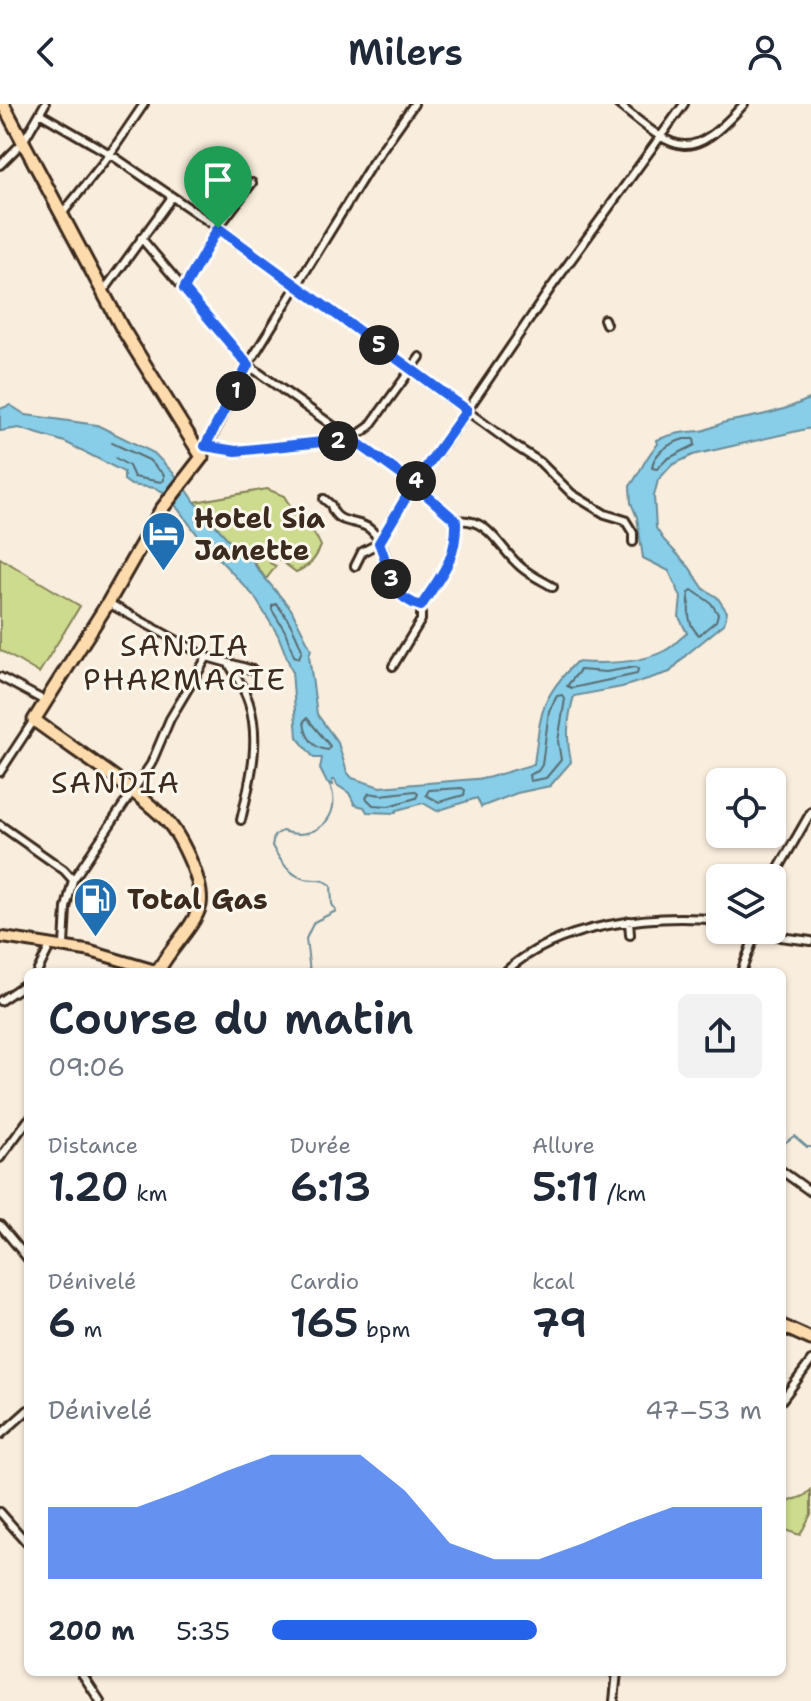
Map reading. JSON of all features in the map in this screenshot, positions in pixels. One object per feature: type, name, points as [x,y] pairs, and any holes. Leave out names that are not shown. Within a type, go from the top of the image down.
[{"type":"highway","points":[[3,104],[103,292],[203,452],[183,484],[161,510],[108,603],[34,720],[164,817],[178,835],[188,855],[200,904],[160,968]]},
{"type":"highway","points":[[786,1328],[811,1339]]},
{"type":"main road","points":[[0,937],[64,945],[137,968]]},
{"type":"street","points":[[0,165],[23,142],[45,104]]},
{"type":"street","points":[[62,214],[110,154],[144,104]]},
{"type":"street","points":[[414,104],[371,165],[248,365],[203,452],[352,439],[369,427],[420,357]]},
{"type":"street","points":[[618,104],[660,137],[674,144],[689,145],[706,140],[720,131],[744,104]]},
{"type":"street","points":[[355,566],[362,552],[379,543],[414,484],[684,104]]},
{"type":"street","points":[[41,114],[110,154],[218,228],[540,462],[572,494],[605,514],[625,520],[633,533],[633,542]]},
{"type":"street","points":[[184,289],[218,228],[252,183]]},
{"type":"street","points":[[103,292],[172,197]]},
{"type":"street","points":[[141,238],[248,365],[414,484],[456,521],[457,542],[448,567],[421,606],[421,620],[393,666]]},
{"type":"street","points":[[324,499],[342,520],[364,524],[372,530],[388,562],[394,590],[405,600],[421,606]]},
{"type":"street","points":[[456,521],[467,519],[490,531],[519,566],[553,587]]},
{"type":"street","points":[[108,603],[207,657],[253,670]]},
{"type":"street","points":[[64,945],[66,908],[73,880],[151,764],[170,719],[207,657]]},
{"type":"street","points":[[229,664],[249,703],[253,734],[255,763],[241,820]]},
{"type":"street","points":[[0,677],[45,701]]},
{"type":"street","points":[[0,772],[34,720]]},
{"type":"street","points":[[781,864],[811,812]]},
{"type":"street","points":[[0,825],[64,870],[73,880]]},
{"type":"street","points":[[511,968],[562,938],[629,921],[706,920]]},
{"type":"street","points":[[629,921],[630,935]]},
{"type":"street","points":[[786,938],[811,941]]},
{"type":"street","points":[[39,968],[51,944]]},
{"type":"street","points":[[743,968],[752,944]]},
{"type":"street","points":[[0,1001],[24,985]]},
{"type":"street","points":[[0,1158],[24,1125]]},
{"type":"street","points":[[786,1174],[811,1192]]},
{"type":"street","points":[[0,1225],[24,1254]]},
{"type":"street","points":[[786,1395],[811,1361]]},
{"type":"street","points":[[0,1435],[24,1414]]},
{"type":"street","points":[[0,1512],[24,1539]]},
{"type":"street","points":[[84,1676],[100,1701]]},
{"type":"street","points":[[614,1701],[617,1676]]},
{"type":"green space","points":[[267,489],[284,496],[321,546],[312,562],[296,572],[277,558],[268,556],[270,563],[276,566],[266,579],[243,547],[231,543],[195,502]]},
{"type":"green space","points":[[0,558],[80,606],[39,673],[0,650]]},
{"type":"green space","points":[[811,1490],[811,1514],[800,1535],[786,1530],[786,1503]]},
{"type":"water","points":[[811,398],[811,428],[693,455],[672,465],[658,480],[654,496],[656,528],[704,589],[717,597],[727,612],[724,624],[670,672],[622,687],[574,696],[568,729],[571,762],[550,786],[517,793],[481,807],[477,798],[437,811],[423,803],[395,813],[367,812],[364,807],[355,805],[349,793],[335,780],[332,780],[333,785],[327,783],[320,769],[322,758],[314,758],[297,737],[292,671],[278,635],[254,596],[203,542],[166,493],[155,488],[131,485],[124,480],[124,472],[65,442],[19,428],[0,431],[0,409],[10,405],[26,415],[97,425],[154,453],[231,543],[243,547],[291,609],[311,649],[309,656],[317,714],[338,743],[347,772],[352,778],[380,787],[487,778],[534,764],[538,732],[548,698],[576,662],[610,663],[645,658],[669,648],[687,633],[679,617],[681,597],[669,571],[643,558],[630,486],[658,444],[657,440],[772,412]]},
{"type":"waterway","points":[[56,428],[103,445],[113,452]]},
{"type":"waterway","points":[[310,968],[306,939],[314,922],[336,911],[332,904],[331,885],[294,874],[272,846],[274,836],[282,831],[306,833],[324,824],[333,806],[329,783]]},
{"type":"waterway","points":[[786,1142],[794,1136],[811,1147]]},
{"type":"place","name":"Hotel Sia Janette","points":[[163,573]]},
{"type":"place","name":"Total Gas","points":[[96,938]]},
{"type":"district","name":"SANDIA PHARMACIE","points":[[185,663]]},
{"type":"district","name":"SANDIA","points":[[116,783]]},
{"type":"route","points":[[218,228],[184,289],[248,365],[205,446],[236,451],[352,439],[414,484],[379,543],[388,562],[394,590],[405,600],[421,606],[448,567],[457,542],[456,521],[414,484],[467,410],[218,228]]}]
